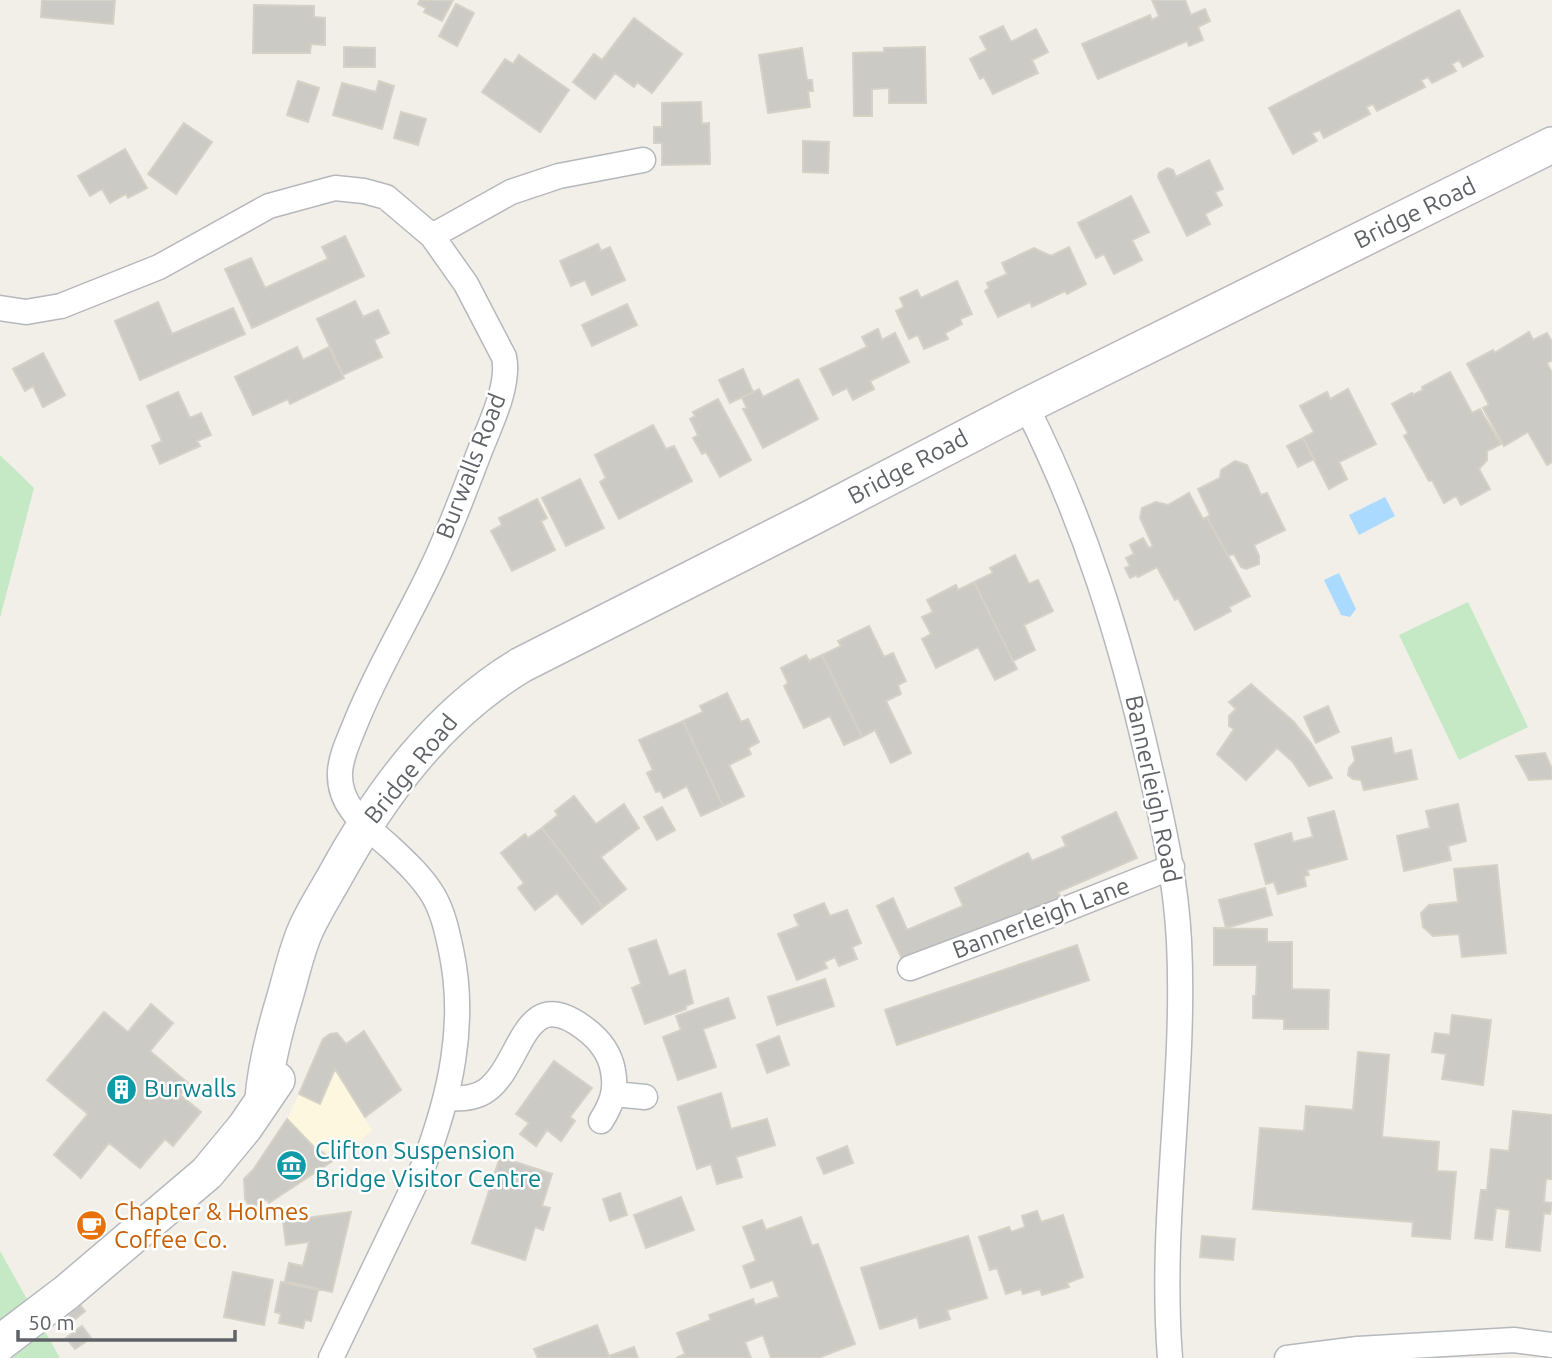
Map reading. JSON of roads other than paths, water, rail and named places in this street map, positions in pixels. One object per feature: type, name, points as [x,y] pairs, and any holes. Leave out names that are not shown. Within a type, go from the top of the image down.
[{"type":"main road","name":"Bridge Road","points":[[0,1343],[67,1292],[196,1182],[245,1127],[263,1098],[268,1056],[305,929],[364,826],[386,794],[437,731],[472,698],[521,664],[1026,406],[1552,145]]},
{"type":"street","points":[[432,236],[511,192],[559,176],[643,160]]},
{"type":"street","name":"Burwalls Road","points":[[0,308],[26,312],[61,306],[159,267],[269,206],[335,188],[364,191],[386,197],[432,236],[466,284],[498,342],[506,365],[499,402],[432,569],[363,704],[342,757],[340,782],[350,808],[364,826],[415,872],[433,896],[447,927],[456,976],[458,1016],[454,1059],[446,1099],[424,1167],[331,1358]]},
{"type":"street","name":"Bannerleigh Road","points":[[1026,406],[1089,548],[1128,674],[1172,866],[1180,941],[1178,1074],[1166,1292],[1170,1358]]},
{"type":"street","name":"Bannerleigh Lane","points":[[910,968],[1172,866]]},
{"type":"street","points":[[446,1099],[471,1098],[489,1089],[532,1022],[551,1013],[564,1015],[579,1024],[596,1036],[606,1049],[613,1069],[614,1094],[601,1121]]},
{"type":"street","points":[[614,1094],[645,1097]]},
{"type":"street","points":[[1287,1358],[1358,1349],[1514,1340],[1552,1345]]},
{"type":"water","points":[[1385,497],[1395,516],[1359,535],[1349,515]]},
{"type":"water","points":[[1339,573],[1356,609],[1350,617],[1341,615],[1324,580]]},
{"type":"place","name":"Burwalls","points":[[121,1089]]},
{"type":"place","name":"Clifton Suspension Bridge Visitor Centre","points":[[292,1165]]},
{"type":"place","name":"Chapter & Holmes Coffee Co.","points":[[91,1226]]}]
